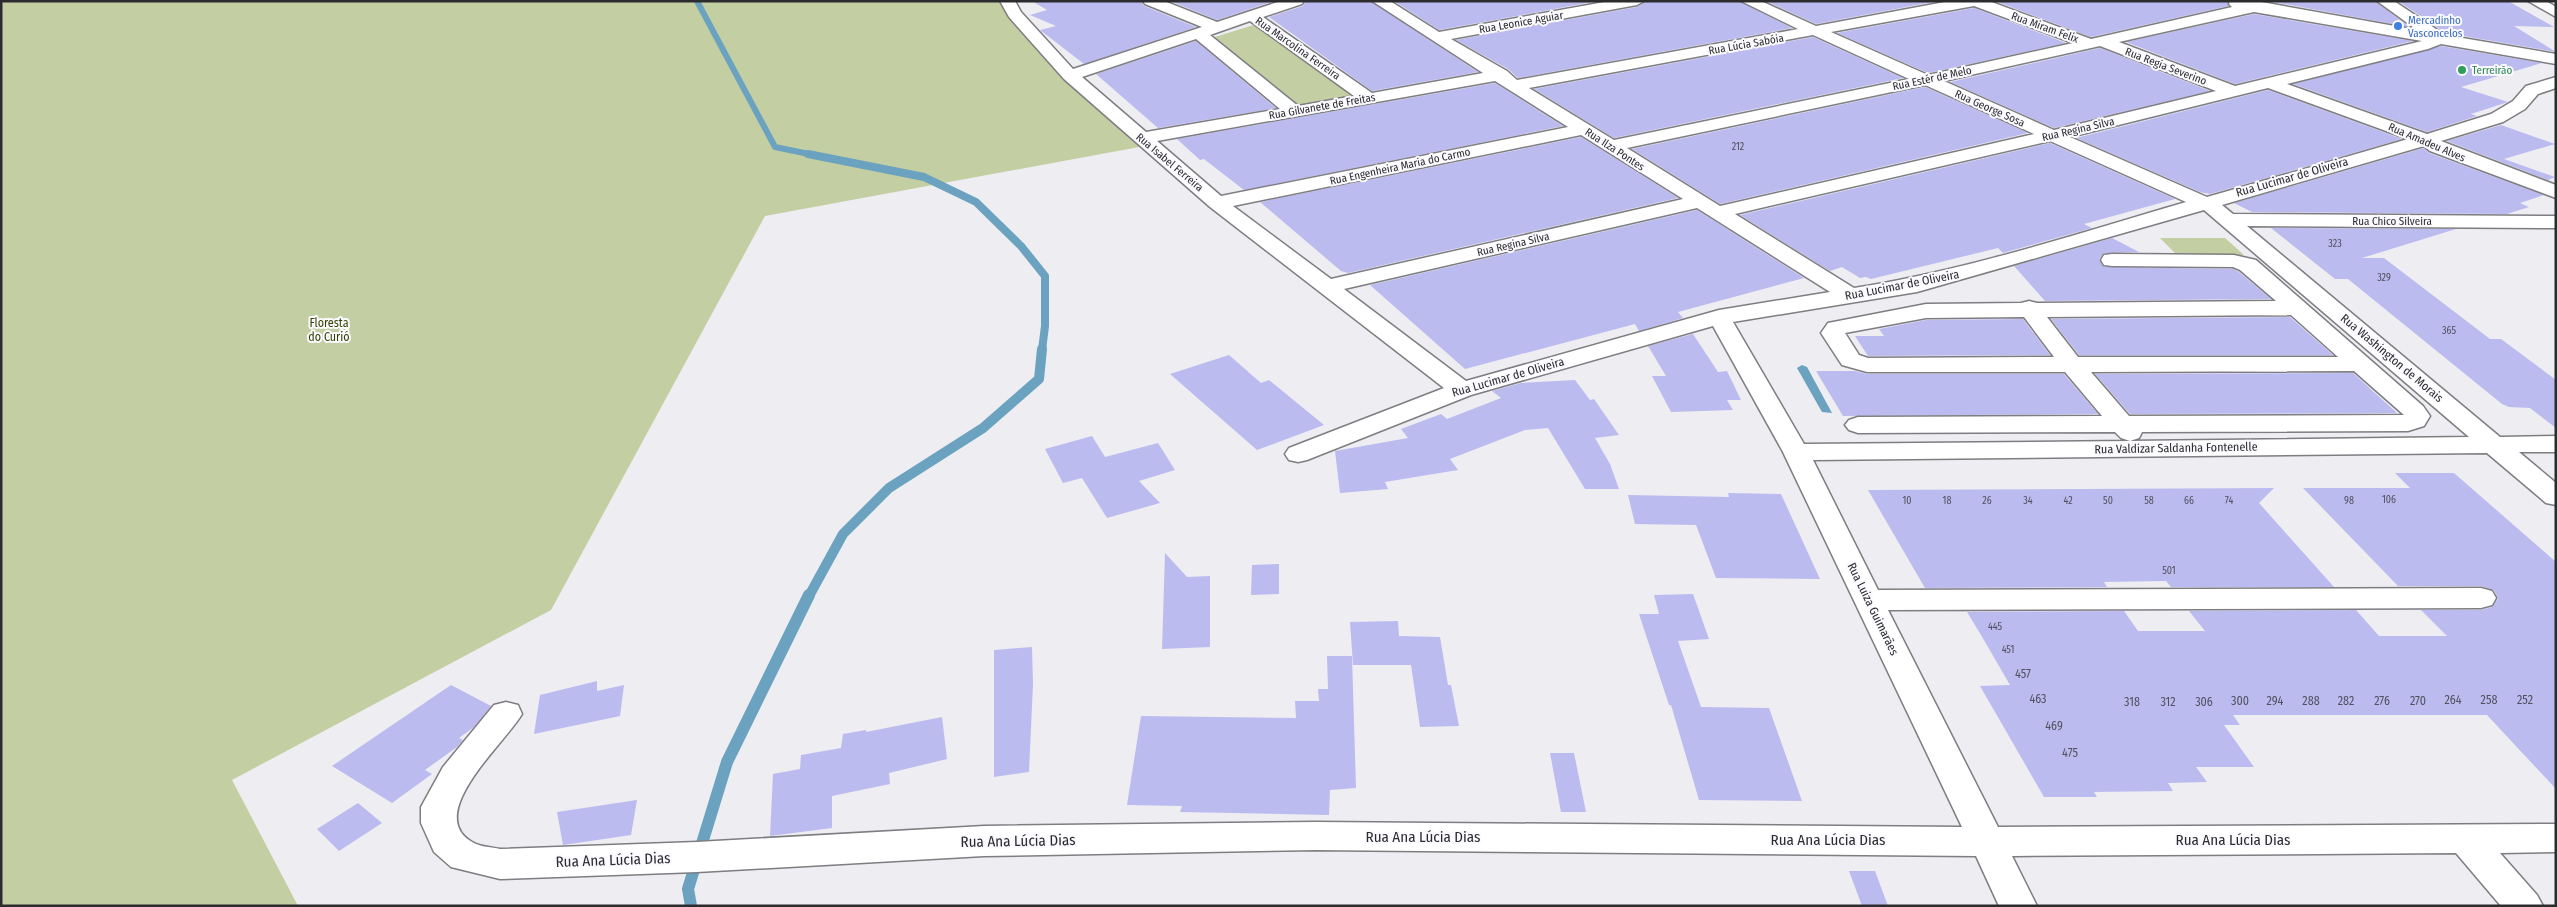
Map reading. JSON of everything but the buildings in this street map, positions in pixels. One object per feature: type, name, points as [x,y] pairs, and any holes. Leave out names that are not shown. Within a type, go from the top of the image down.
[{"type":"street","points":[[1007,1],[1014,14],[1039,44],[1070,75],[1297,1]]},
{"type":"street","points":[[1150,1],[1216,27]]},
{"type":"street","name":"Rua Ilza Pontes","points":[[1379,1],[1501,75],[1610,146],[1850,296]]},
{"type":"street","points":[[1538,1],[1563,15]]},
{"type":"street","points":[[1578,1],[1595,8]]},
{"type":"street","name":"Rua Leonice Aguiar","points":[[1436,37],[1637,1]]},
{"type":"street","name":"Rua George Sosa","points":[[1748,1],[1814,32],[2054,135],[2205,203]]},
{"type":"street","name":"Rua Lúcia Sabóia","points":[[1516,85],[1814,32],[1975,1]]},
{"type":"street","name":"Rua Miram Felix","points":[[1975,1],[2093,42]]},
{"type":"street","points":[[2220,1],[2250,4],[2556,60]]},
{"type":"street","points":[[2384,1],[2440,39]]},
{"type":"street","points":[[2535,1],[2556,13]]},
{"type":"street","name":"Rua Estér de Melo","points":[[1610,146],[1927,80],[2250,4]]},
{"type":"street","name":"Rua Marcolina Ferreira","points":[[1252,16],[1369,98]]},
{"type":"street","points":[[1198,33],[1295,112]]},
{"type":"street","name":"Rua Regina Silva","points":[[1328,286],[2054,135],[2422,46],[2440,39]]},
{"type":"street","name":"Rua Regia Severino","points":[[2093,42],[2233,91]]},
{"type":"street","name":"Rua Isabel Ferreira","points":[[1070,75],[1217,204],[1328,286],[1462,390]]},
{"type":"street","name":"Rua Gilvanete de Freitas","points":[[1144,138],[1501,75]]},
{"type":"street","name":"Rua Lucimar de Oliveira","points":[[1298,454],[1462,390],[1719,317],[1917,285],[2497,118],[2519,105],[2532,90],[2556,82]]},
{"type":"street","name":"Rua Amadeu Alves","points":[[2270,83],[2425,139],[2437,147],[2553,190]]},
{"type":"street","name":"Rua Engenheira Maria do Carmo","points":[[1217,204],[1584,129]]},
{"type":"street","name":"Rua Washington de Morais","points":[[2205,203],[2556,497]]},
{"type":"street","name":"Rua Chico Silveira","points":[[2227,220],[2556,222]]},
{"type":"street","points":[[1858,425],[2123,425],[2398,423],[2415,421],[2417,416],[2414,411],[2248,265],[2241,262],[2112,260]]},
{"type":"street","points":[[2298,308],[2030,308],[1914,312],[1836,328],[1833,333],[1850,360],[1867,365],[2362,364]]},
{"type":"street","points":[[2030,308],[2071,364],[2143,449]]},
{"type":"street","name":"Rua Luiza Guimarães","points":[[1719,317],[1796,452],[2018,906]]},
{"type":"street","name":"Rua Valdizar Saldanha Fontenelle","points":[[1796,452],[2556,444]]},
{"type":"street","points":[[1868,600],[2481,598]]},
{"type":"street","name":"Rua Ana Lúcia Dias","points":[[506,714],[454,776],[439,807],[439,823],[447,842],[464,856],[500,864],[697,857],[994,841],[1326,836],[1987,842],[2556,838]]},
{"type":"street","points":[[2465,838],[2524,906]]},
{"type":"green space","name":"Floresta do Curió","points":[[1,1],[1012,1],[1013,11],[1150,145],[765,216],[551,610],[232,780],[298,906],[1,906]]},
{"type":"green space","points":[[1260,23],[1359,95],[1301,107],[1215,37]]},
{"type":"green space","points":[[2160,238],[2225,238],[2244,255],[2177,255]]},
{"type":"water","points":[[1802,365],[1807,367],[1832,413],[1822,412],[1797,368]]},
{"type":"waterway","points":[[697,1],[775,147],[814,155]]},
{"type":"waterway","points":[[808,154],[924,177],[976,202],[1021,246],[1045,276],[1045,326],[1042,350]]},
{"type":"waterway","points":[[809,596],[843,534],[889,488],[983,428],[1039,379],[1042,349]]},
{"type":"waterway","points":[[691,906],[688,889],[727,762],[809,595]]},
{"type":"place","name":"Mercadinho Vasconcelos","points":[[2398,26]]},
{"type":"place","name":"Terreirão","points":[[2462,70]]}]
